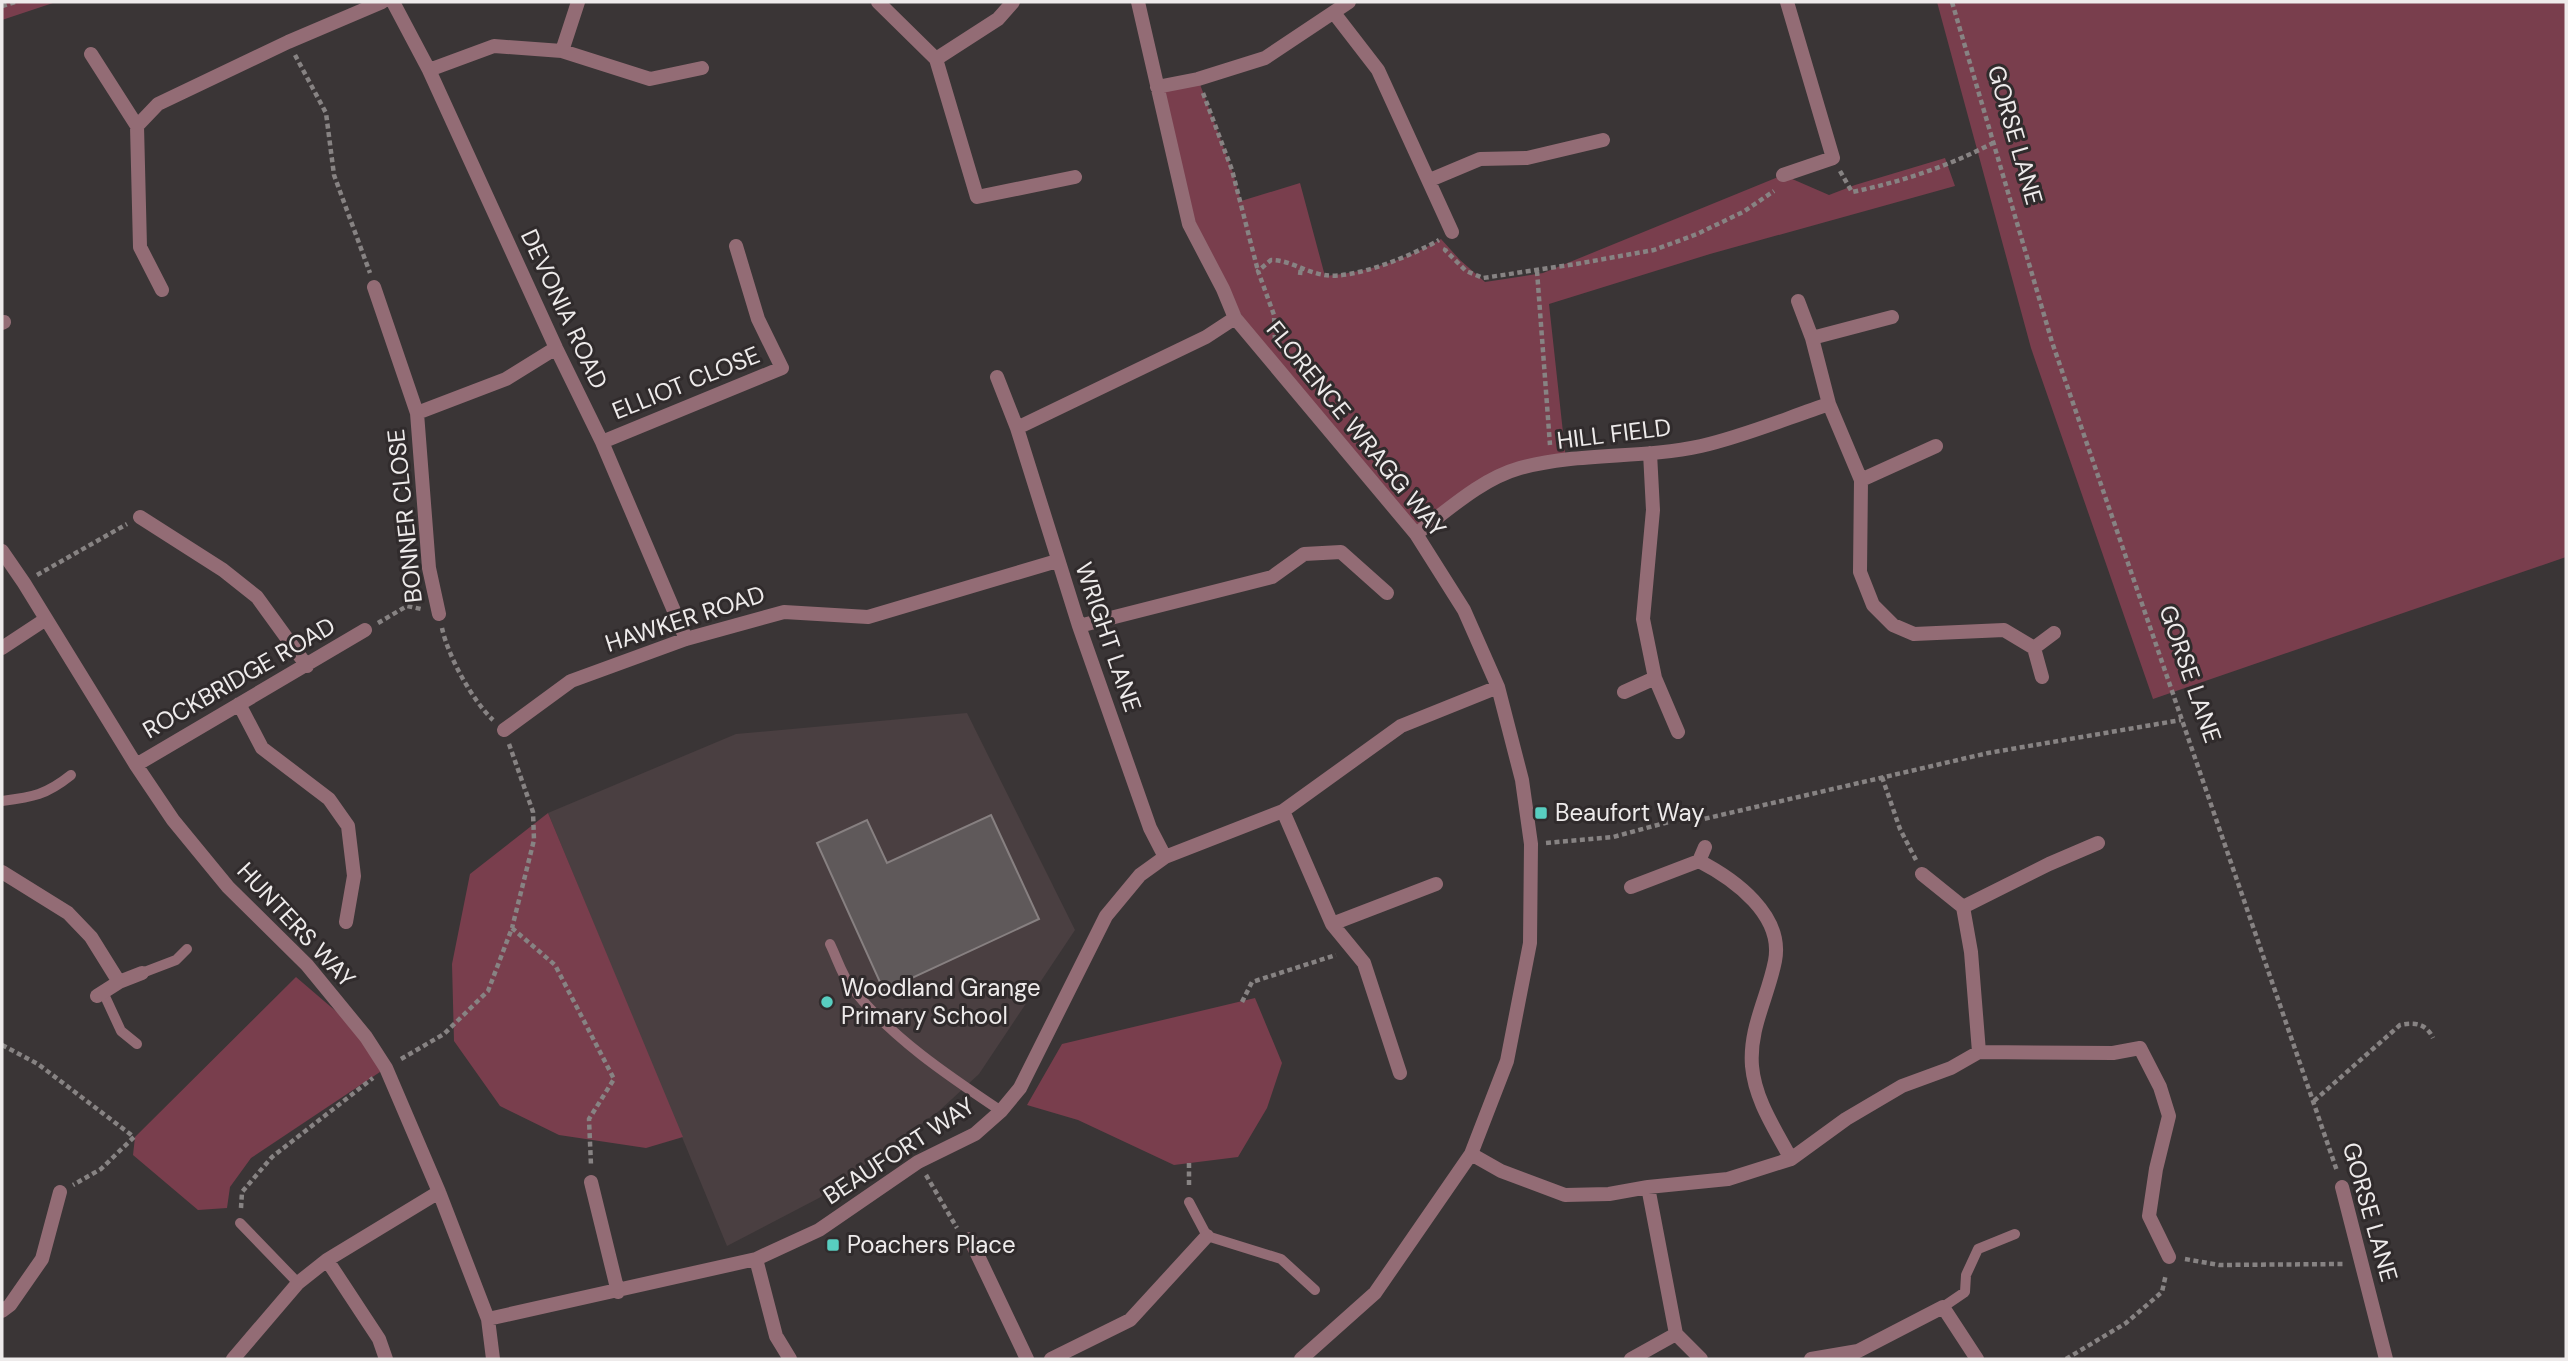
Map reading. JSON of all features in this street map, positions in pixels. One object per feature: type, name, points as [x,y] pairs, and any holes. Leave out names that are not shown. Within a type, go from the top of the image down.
[{"type":"street","points":[[137,126],[158,104],[288,42],[382,2]]},
{"type":"street","name":"DEVONIA ROAD","points":[[393,2],[429,70],[602,442],[686,639]]},
{"type":"street","points":[[562,51],[578,2]]},
{"type":"street","points":[[878,2],[936,59],[977,197],[1075,177]]},
{"type":"street","points":[[936,59],[998,19],[1013,2]]},
{"type":"street","name":"FLORENCE WRAGG WAY","points":[[1138,2],[1189,224],[1235,318],[1416,534],[1464,610],[1498,687],[1522,780],[1531,844],[1530,943],[1525,970],[1507,1061],[1471,1154],[1375,1293],[1301,1359]]},
{"type":"street","points":[[1157,87],[1198,79],[1265,58],[1349,2]]},
{"type":"street","points":[[1783,175],[1833,158],[1787,2]]},
{"type":"street","points":[[1334,13],[1378,70],[1452,232]]},
{"type":"street","points":[[429,70],[494,46],[562,51],[650,79],[702,68]]},
{"type":"street","points":[[91,54],[137,126],[140,247],[162,290]]},
{"type":"street","points":[[1430,180],[1480,159],[1527,158],[1603,140]]},
{"type":"street","name":"ELLIOT CLOSE","points":[[602,442],[782,368],[758,319],[736,246]]},
{"type":"street","name":"BONNER CLOSE","points":[[374,286],[417,413],[429,568],[439,614]]},
{"type":"street","points":[[1798,300],[1812,338],[1829,404],[1861,480],[1860,572],[1873,605],[1894,625],[1914,634],[2004,630],[2034,648],[2042,677]]},
{"type":"street","points":[[1812,338],[1892,317]]},
{"type":"street","points":[[1017,428],[1206,337],[1235,318]]},
{"type":"street","name":"BONNER CLOSE","points":[[417,413],[506,379],[556,348]]},
{"type":"street","name":"WRIGHT LANE","points":[[998,377],[1017,428],[1079,626],[1150,828],[1165,856]]},
{"type":"street","name":"HILL FIELD","points":[[1416,534],[1485,484],[1520,469],[1702,446],[1829,404]]},
{"type":"street","points":[[1861,480],[1936,446]]},
{"type":"street","points":[[1650,453],[1653,510],[1643,619],[1655,678],[1678,732]]},
{"type":"street","points":[[140,517],[223,570],[257,597],[307,666]]},
{"type":"street","name":"HUNTERS WAY","points":[[2,551],[173,820],[228,887],[307,965],[366,1037],[386,1068],[439,1192],[488,1319],[493,1359]]},
{"type":"street","points":[[1079,626],[1272,577],[1304,554],[1341,552],[1387,593]]},
{"type":"street","name":"HAWKER ROAD","points":[[504,730],[571,681],[686,639],[783,612],[868,617],[1057,561]]},
{"type":"street","points":[[2,648],[46,620]]},
{"type":"street","name":"ROCKBRIDGE ROAD","points":[[136,765],[365,630]]},
{"type":"street","points":[[2034,648],[2054,633]]},
{"type":"street","points":[[1624,692],[1655,678]]},
{"type":"street","name":"BEAUFORT WAY","points":[[488,1319],[756,1259],[819,1230],[918,1163],[975,1134],[1001,1111],[1020,1088],[1106,916],[1140,875],[1165,856],[1283,811],[1401,726],[1498,687]]},
{"type":"street","points":[[239,704],[262,748],[329,799],[348,826],[354,876],[346,922]]},
{"type":"street","points":[[1283,811],[1332,924],[1364,963],[1400,1073]]},
{"type":"street","points":[[1963,907],[2098,843]]},
{"type":"street","points":[[1631,887],[1702,854],[1743,888],[1762,911],[1774,937],[1776,959],[1756,1023],[1752,1042],[1752,1066],[1758,1096],[1791,1159]]},
{"type":"street","points":[[2,872],[68,913],[91,937],[119,982]]},
{"type":"street","points":[[1922,874],[1963,907],[1971,952],[1979,1052]]},
{"type":"street","points":[[1332,924],[1436,884]]},
{"type":"street","points":[[100,994],[119,982],[142,973]]},
{"type":"street","points":[[1471,1154],[1501,1171],[1565,1195],[1609,1194],[1648,1187],[1728,1180],[1791,1159],[1846,1119],[1902,1086],[1951,1068],[1979,1052],[2113,1054],[2140,1048],[2160,1087],[2169,1116],[2156,1169],[2149,1216],[2169,1257]]},
{"type":"street","points":[[591,1182],[618,1292]]},
{"type":"street","points":[[1648,1187],[1676,1334],[1701,1359]]},
{"type":"street","name":"GORSE LANE","points":[[2342,1187],[2386,1359]]},
{"type":"street","points":[[2,1311],[10,1305],[42,1259],[60,1192]]},
{"type":"street","points":[[233,1359],[298,1283],[327,1260],[439,1192]]},
{"type":"street","points":[[1051,1359],[1130,1320],[1207,1236]]},
{"type":"street","points":[[970,1239],[1027,1359]]},
{"type":"street","points":[[756,1259],[776,1336],[790,1359]]},
{"type":"street","points":[[327,1260],[379,1339],[386,1359]]},
{"type":"street","points":[[1811,1359],[1858,1351],[1943,1307],[1977,1359]]},
{"type":"street","points":[[1630,1359],[1676,1334]]},
{"type":"lane","points":[[2,802],[51,791],[71,775]]},
{"type":"lane","points":[[830,944],[850,986],[895,1034],[1001,1111]]},
{"type":"lane","points":[[142,973],[176,960],[187,949]]},
{"type":"lane","points":[[100,994],[121,1031],[137,1044]]},
{"type":"lane","points":[[1189,1202],[1207,1236],[1281,1259],[1315,1290]]},
{"type":"lane","points":[[240,1223],[298,1283]]},
{"type":"lane","points":[[1943,1307],[1965,1292],[1966,1275],[1978,1249],[2015,1234]]},
{"type":"path","points":[[2,6],[15,2]]},
{"type":"path","name":"GORSE LANE","points":[[1952,2],[2052,342],[2342,1187]]},
{"type":"path","points":[[288,42],[326,113],[334,175],[374,286]]},
{"type":"path","points":[[1198,79],[1232,170],[1258,271],[1275,315],[1277,369]]},
{"type":"path","points":[[1833,158],[1852,192],[1881,186],[1963,159],[1993,143]]},
{"type":"path","points":[[1452,232],[1445,250],[1466,271],[1483,278],[1536,271],[1654,250],[1697,234],[1777,189],[1783,175]]},
{"type":"path","points":[[1258,271],[1271,260],[1284,260],[1325,276],[1354,273],[1413,255],[1452,232]]},
{"type":"path","points":[[1300,275],[1301,267]]},
{"type":"path","points":[[1536,271],[1552,463]]},
{"type":"path","points":[[24,583],[140,517]]},
{"type":"path","points":[[240,1223],[242,1192],[272,1157],[386,1068],[444,1034],[488,991],[512,928],[534,840],[533,812],[504,730],[484,710],[446,646],[439,614],[407,606],[365,630]]},
{"type":"path","points":[[1531,844],[1613,837],[1676,820],[1695,821],[1988,753],[2181,720]]},
{"type":"path","points":[[1882,777],[1900,829],[1922,874]]},
{"type":"path","points":[[512,928],[555,965],[614,1079],[589,1119],[591,1182]]},
{"type":"path","points":[[1242,1002],[1252,982],[1353,950]]},
{"type":"path","points":[[2314,1101],[2399,1025],[2415,1022],[2429,1030],[2433,1038]]},
{"type":"path","points":[[2,1045],[38,1064],[135,1138],[101,1169],[60,1192]]},
{"type":"path","points":[[918,1163],[955,1227],[970,1239]]},
{"type":"path","points":[[1189,1163],[1189,1202]]},
{"type":"path","points":[[2066,1359],[2126,1323],[2162,1292],[2169,1257],[2219,1265],[2264,1263],[2306,1266],[2362,1263]]},
{"type":"shaded area","points":[[2,2],[56,2],[2,20]]},
{"type":"shaded area","points":[[1937,2],[2566,2],[2566,557],[2153,699],[2031,348]]},
{"type":"shaded area","points":[[1198,79],[1241,201],[1300,183],[1325,276],[1356,272],[1385,264],[1441,239],[1485,282],[1543,273],[1783,175],[1829,195],[1945,158],[1955,186],[1710,254],[1549,304],[1566,460],[1485,484],[1416,534],[1251,332],[1189,224],[1157,87]]},
{"type":"shaded area","name":"Woodland Grange Primary School","points":[[967,713],[1075,930],[979,1074],[939,1111],[819,1198],[727,1246],[548,813],[736,734]]},
{"type":"shaded area","points":[[548,813],[683,1137],[646,1148],[559,1135],[500,1106],[454,1041],[452,964],[470,874]]},
{"type":"shaded area","points":[[296,977],[366,1037],[386,1068],[251,1158],[230,1187],[227,1208],[198,1210],[133,1155],[135,1137]]},
{"type":"shaded area","points":[[1255,998],[1282,1063],[1267,1108],[1238,1157],[1174,1165],[1078,1120],[1027,1105],[1062,1044]]},
{"type":"building","points":[[991,815],[1039,919],[884,991],[817,843],[867,820],[887,863]]},
{"type":"place","name":"Beaufort Way","points":[[1541,813]]},
{"type":"place","name":"Woodland Grange Primary School","points":[[827,1002]]},
{"type":"place","name":"Poachers Place","points":[[833,1245]]}]
